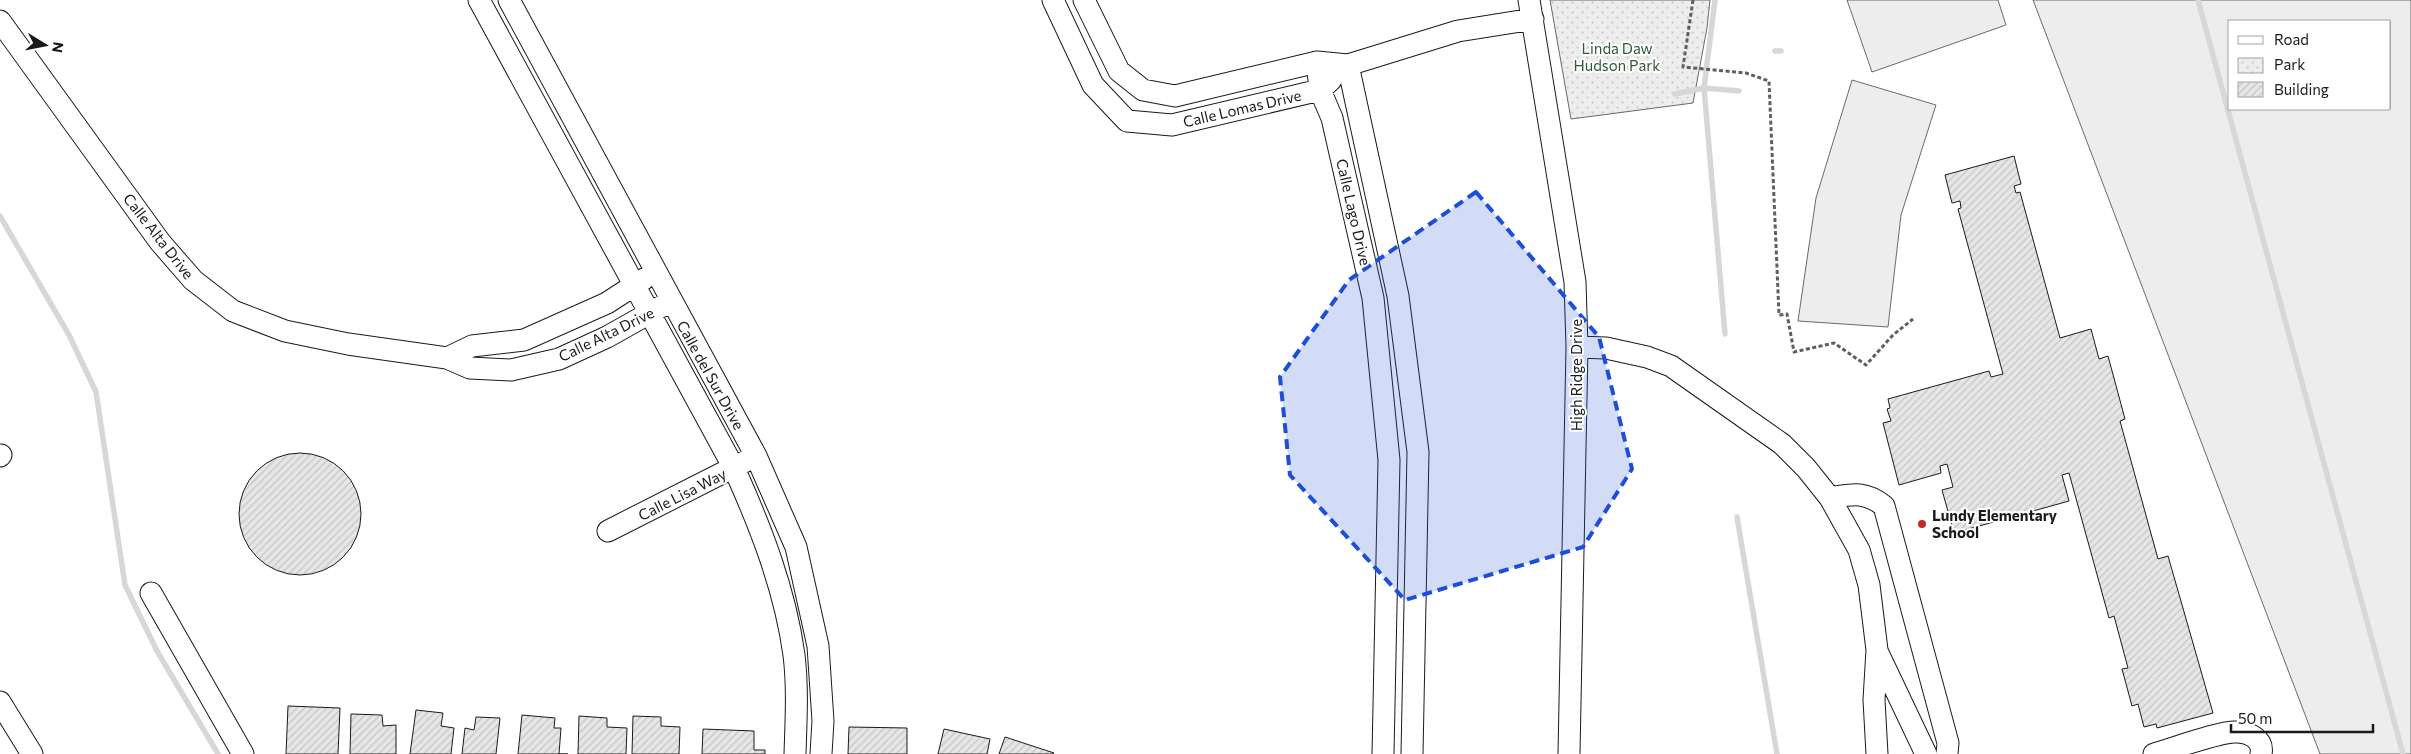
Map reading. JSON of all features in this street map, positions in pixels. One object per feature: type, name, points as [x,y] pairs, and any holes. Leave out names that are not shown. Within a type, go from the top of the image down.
[{"type":"street","name":"Calle del Sur Drive","points":[[479,0],[633,286],[734,468],[772,560],[787,615],[794,656],[796,695],[795,754]]},
{"type":"street","name":"Calle del Sur Drive","points":[[509,0],[519,22],[756,456],[796,547],[818,646],[823,721],[822,754]]},
{"type":"street","name":"Calle Lomas Drive","points":[[1348,65],[1320,90],[1172,125],[1127,121],[1093,85],[1057,8],[1085,2],[1118,71],[1144,90],[1175,96],[1317,62],[1348,65],[1531,10]]},
{"type":"street","name":"High Ridge Drive","points":[[1531,10],[1575,282],[1577,347],[1569,754]]},
{"type":"street","name":"Calle Alta Drive","points":[[0,21],[160,242],[192,280],[234,310],[285,331],[348,344],[447,358],[470,368],[511,370],[559,359],[671,301]]},
{"type":"street","points":[[496,34],[519,22]]},
{"type":"street","name":"Calle Lago Drive","points":[[1317,62],[1320,90],[1332,118],[1374,298],[1389,460],[1383,754]]},
{"type":"street","name":"Calle Lago Drive","points":[[1348,65],[1398,296],[1418,452],[1412,754]]},
{"type":"street","points":[[1127,121],[1144,90]]},
{"type":"street","name":"Calle Alta Drive","points":[[447,358],[472,346],[524,340],[567,323],[607,302],[655,272]]},
{"type":"street","points":[[508,342],[511,370]]},
{"type":"street","points":[[1577,347],[1606,348],[1647,357],[1671,366],[1782,444],[1806,468],[1830,498],[1859,550],[1869,585],[1877,650],[1874,700],[1877,754]]},
{"type":"street","points":[[1380,365],[1407,362]]},
{"type":"street","name":"Calle Lisa Way","points":[[608,531],[756,456]]},
{"type":"street","points":[[1830,498],[1854,494],[1873,497],[1884,506],[1948,743],[1947,754]]},
{"type":"street","points":[[150,593],[243,754]]},
{"type":"street","points":[[1877,650],[1926,754]]},
{"type":"street","points":[[1385,668],[1414,670]]},
{"type":"street","points":[[0,702],[32,754]]},
{"type":"street","points":[[2154,754],[2181,751],[2235,732],[2249,734],[2258,739],[2262,754]]},
{"type":"path","points":[[1693,0],[1683,67],[1746,73],[1769,81],[1779,315],[1787,314],[1794,352],[1834,343],[1866,365],[1893,335],[1913,319]]},
{"type":"highlighted area","points":[[1476,192],[1599,337],[1632,469],[1583,547],[1405,600],[1290,475],[1280,377],[1349,280]]},
{"type":"shaded area","points":[[1847,0],[1998,0],[2006,25],[1872,72]]},
{"type":"shaded area","points":[[2033,0],[2411,0],[2411,754],[2320,754]]},
{"type":"shaded area","points":[[1852,80],[1936,105],[1901,215],[1888,327],[1798,321],[1816,198]]},
{"type":"green space","name":"Linda Daw Hudson Park","points":[[1550,0],[1710,0],[1707,28],[1693,103],[1571,119]]},
{"type":"building","points":[[2014,156],[2021,184],[2014,186],[2016,193],[2020,192],[2060,338],[2091,329],[2099,359],[2108,356],[2125,419],[2120,421],[2158,559],[2168,556],[2213,713],[2157,728],[2156,724],[2144,727],[2138,704],[2132,706],[2122,669],[2128,668],[2114,616],[2109,618],[2069,473],[2062,475],[2069,501],[1954,533],[1942,490],[1953,487],[1947,464],[1940,466],[1941,473],[1899,485],[1883,423],[1891,421],[1887,409],[1890,408],[1888,399],[1989,371],[1991,377],[2003,374],[1958,209],[1961,208],[1960,201],[1952,203],[1945,175]]},
{"type":"building","points":[[300,453],[312,454],[323,458],[334,463],[343,471],[351,480],[356,491],[360,502],[360,526],[356,537],[351,548],[343,557],[334,565],[323,570],[312,574],[300,575],[288,574],[277,570],[266,565],[257,557],[249,548],[244,537],[240,526],[239,514],[240,502],[244,491],[249,480],[257,471],[266,463],[277,458],[288,454]]},
{"type":"building","points":[[288,706],[340,708],[338,754],[286,754]]},
{"type":"building","points":[[416,710],[443,713],[441,726],[454,728],[451,754],[410,754]]},
{"type":"building","points":[[351,714],[382,715],[383,726],[396,725],[396,754],[350,754]]},
{"type":"building","points":[[522,715],[555,718],[554,728],[561,728],[559,754],[518,754]]},
{"type":"building","points":[[579,716],[607,718],[607,727],[627,728],[626,754],[578,754]]},
{"type":"building","points":[[633,716],[661,717],[661,726],[680,727],[679,754],[632,754]]},
{"type":"building","points":[[476,717],[500,718],[496,754],[462,754],[465,728],[474,730]]},
{"type":"building","points":[[849,727],[907,728],[907,754],[848,754]]},
{"type":"building","points":[[703,729],[754,731],[754,750],[765,750],[765,754],[702,754]]},
{"type":"building","points":[[944,729],[990,739],[987,754],[938,754]]},
{"type":"building","points":[[1005,737],[1054,753],[999,754]]},
{"type":"waterway","points":[[1715,0],[1704,88],[1725,334]]},
{"type":"waterway","points":[[2198,0],[2403,754]]},
{"type":"waterway","points":[[1775,51],[1781,51]]},
{"type":"waterway","points":[[1675,94],[1704,88],[1739,91]]},
{"type":"waterway","points":[[0,216],[69,335],[96,392],[125,585],[157,651],[218,754]]},
{"type":"waterway","points":[[1737,517],[1777,754]]},
{"type":"place","name":"Lundy Elementary School","points":[[1922,524]]}]
